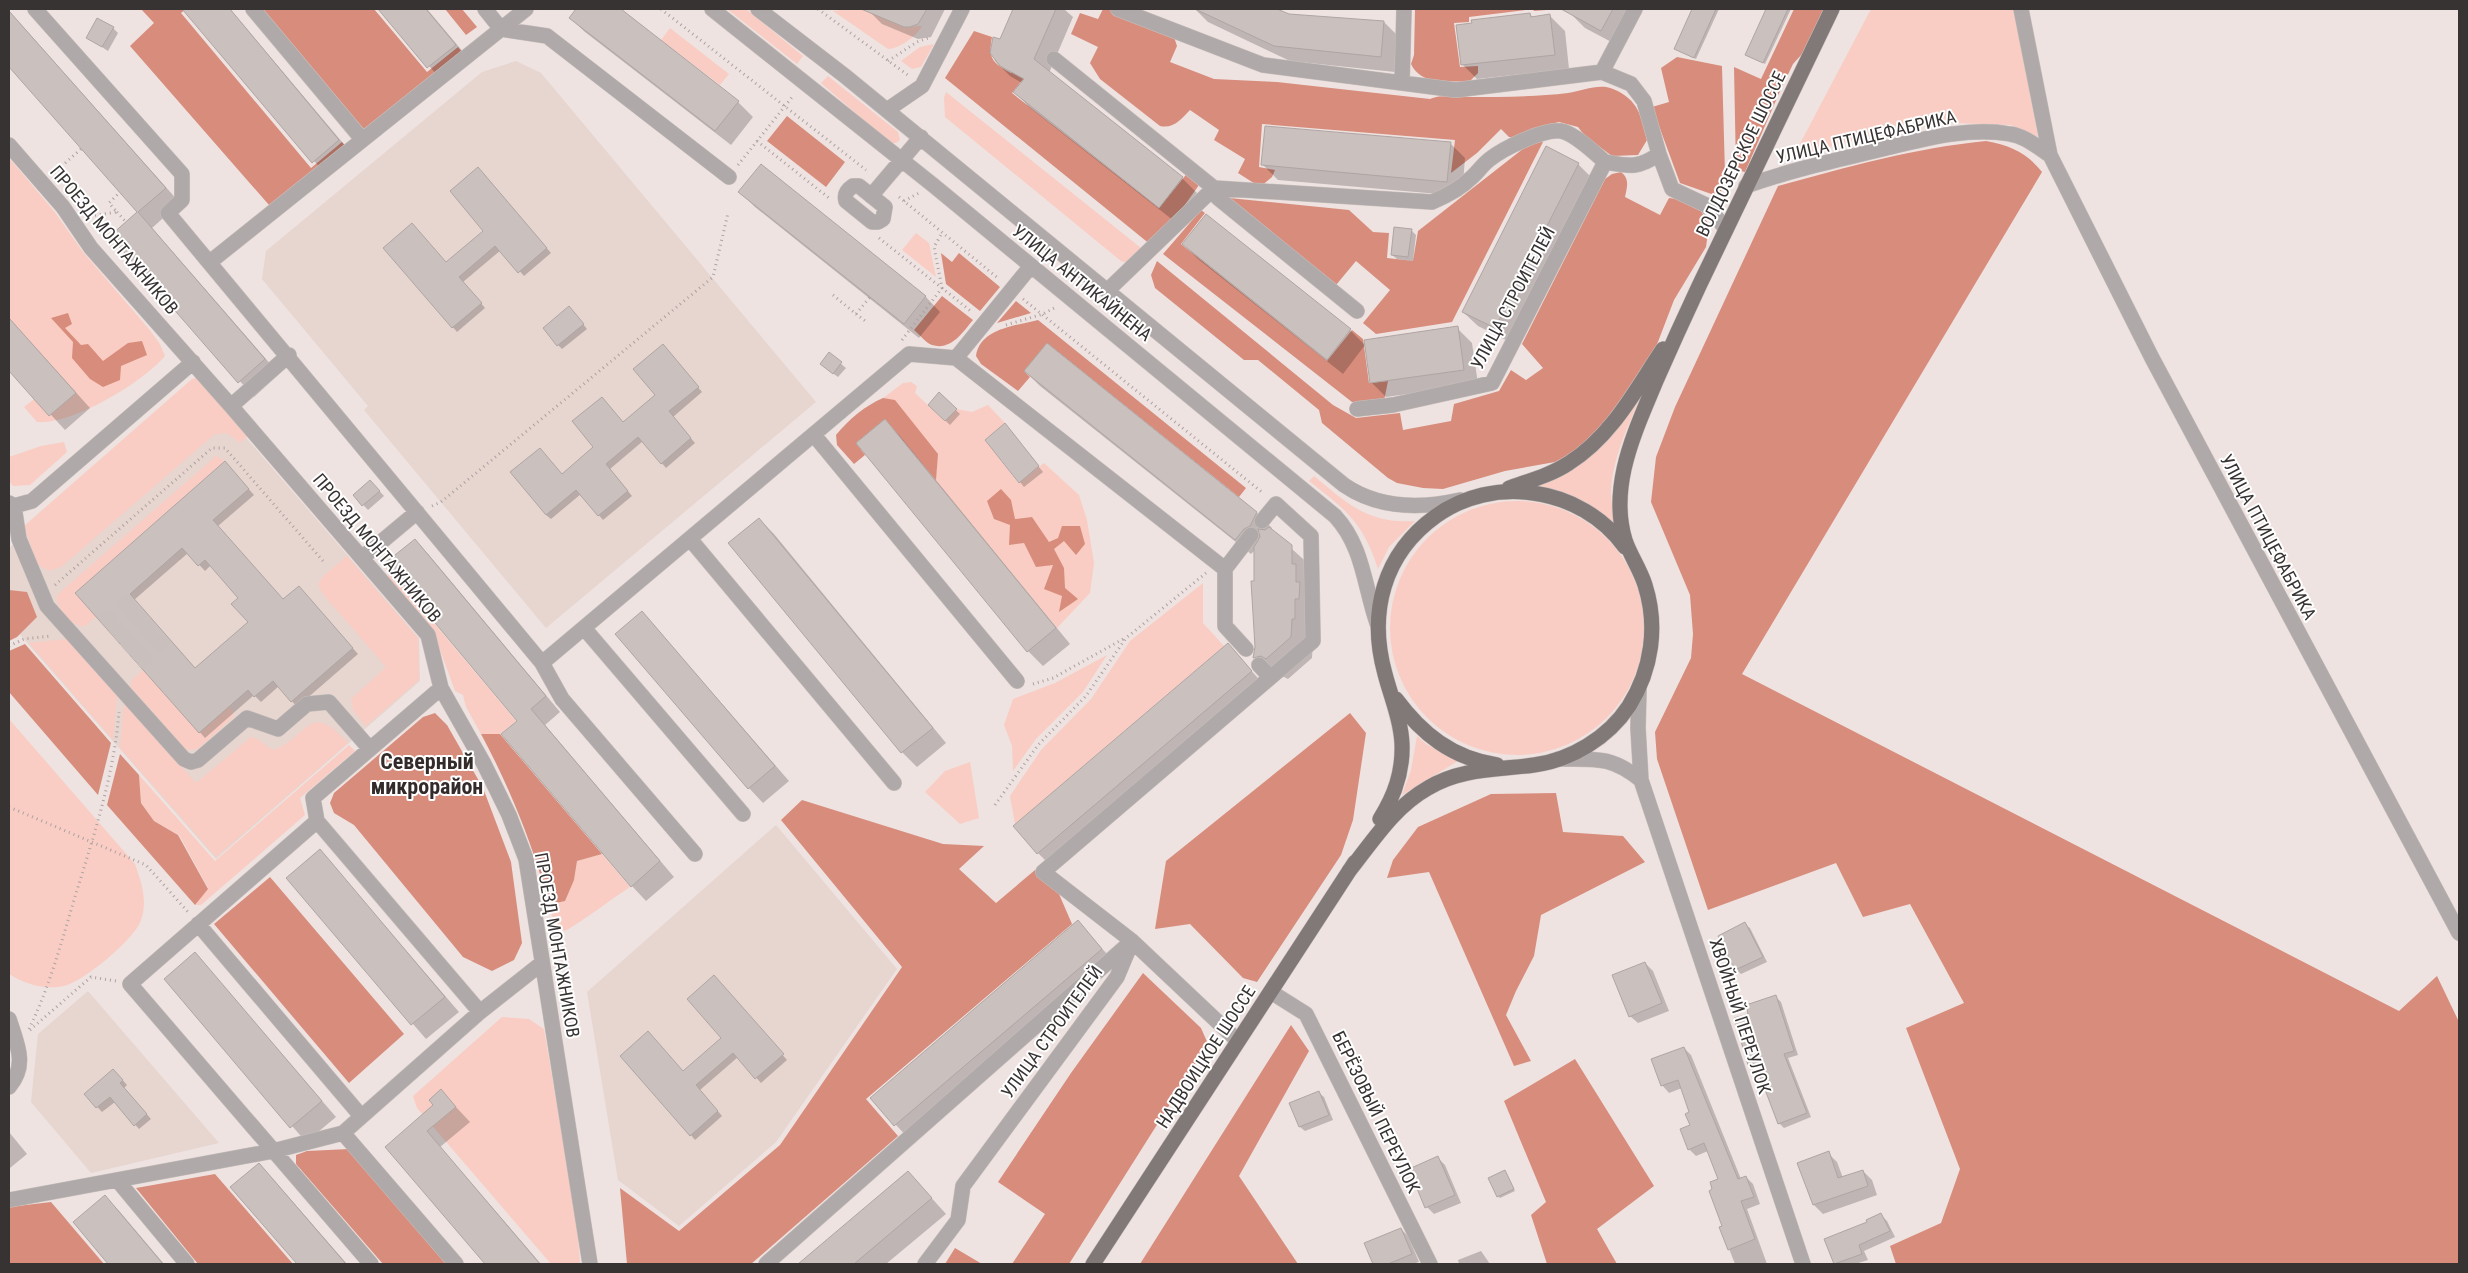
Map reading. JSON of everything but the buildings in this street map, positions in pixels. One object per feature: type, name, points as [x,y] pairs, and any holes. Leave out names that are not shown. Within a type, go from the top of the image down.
[{"type":"main road","name":"ВОЛДОЗЕРСКОЕ ШОССЕ","points":[[1685,316],[1832,9]]},
{"type":"main road","points":[[1349,871],[1393,798],[1399,780],[1402,743],[1398,719],[1378,649],[1377,623],[1379,607],[1388,575],[1400,553],[1416,533],[1441,512],[1456,504],[1546,475],[1568,464],[1584,453],[1624,408],[1685,316]]},
{"type":"main road","points":[[1349,871],[1400,807],[1427,788],[1456,775],[1508,766],[1534,765],[1558,759],[1597,739],[1614,725],[1628,708],[1639,689],[1648,663],[1653,636],[1652,618],[1645,583],[1625,540],[1621,521],[1622,480],[1628,449],[1685,316]]},
{"type":"main road","points":[[1491,493],[1521,491],[1548,495],[1574,504],[1597,518],[1617,536],[1633,558]]},
{"type":"main road","points":[[1385,674],[1412,721],[1432,739],[1456,753],[1481,762],[1508,766]]},
{"type":"main road","name":"НАДВОИЦКОЕ ШОССЕ","points":[[1093,1264],[1349,871]]},
{"type":"street","points":[[35,9],[182,174],[182,200],[168,213],[289,356],[542,663],[562,699],[695,854]]},
{"type":"street","points":[[253,9],[362,139]]},
{"type":"street","points":[[484,9],[501,29],[547,36],[729,177]]},
{"type":"street","points":[[210,262],[526,9]]},
{"type":"street","name":"УЛИЦА АНТИКАЙНЕНА","points":[[712,9],[902,159],[1335,516],[1352,539],[1358,552],[1377,623]]},
{"type":"street","name":"УЛИЦА АНТИКАЙНЕНА","points":[[758,9],[887,110],[1312,460],[1355,493],[1382,503],[1421,506],[1441,504],[1491,493]]},
{"type":"street","points":[[887,110],[922,86],[962,9]]},
{"type":"street","points":[[1118,9],[1263,65],[1456,90],[1602,72],[1631,84],[1644,101],[1659,154],[1672,189],[1706,205],[1726,229]]},
{"type":"street","points":[[1402,83],[1404,9]]},
{"type":"street","points":[[1602,72],[1635,9]]},
{"type":"street","name":"УЛИЦА ПТИЦЕФАБРИКА","points":[[2022,10],[2050,155],[2152,358],[2459,933]]},
{"type":"street","points":[[1054,59],[1214,188],[1218,198],[1357,311]]},
{"type":"street","points":[[1107,291],[1214,188],[1432,202],[1451,194],[1471,179],[1489,159],[1533,136],[1561,131],[1588,146],[1605,162],[1630,166],[1644,164],[1659,154]]},
{"type":"street","name":"УЛИЦА ПТИЦЕФАБРИКА","points":[[1746,186],[1798,168],[1923,140],[1978,132],[2009,133],[2023,137],[2050,155]]},
{"type":"street","points":[[871,196],[920,137]]},
{"type":"street","name":"ПРОЕЗД МОНТАЖНИКОВ","points":[[9,145],[42,183],[91,248],[193,362],[428,635],[440,688],[484,764],[526,859],[590,1264]]},
{"type":"street","name":"УЛИЦА СТРОИТЕЛЕЙ","points":[[1357,409],[1393,405],[1492,383],[1605,162]]},
{"type":"street","points":[[956,358],[1031,266]]},
{"type":"street","points":[[542,663],[814,436],[909,354],[956,358],[1222,566]]},
{"type":"street","points":[[231,406],[289,356]]},
{"type":"street","points":[[193,362],[32,501],[11,504],[19,539],[47,606],[184,759],[191,762],[198,760],[247,718],[278,729],[307,704],[329,702],[370,749]]},
{"type":"street","points":[[814,436],[1022,684]]},
{"type":"street","points":[[1238,1041],[1132,941],[1043,872],[1313,641],[1311,536],[1276,504],[1262,522]]},
{"type":"street","points":[[362,558],[417,512]]},
{"type":"street","points":[[1246,649],[1226,626],[1222,566],[1251,535]]},
{"type":"street","points":[[690,539],[894,783]]},
{"type":"street","points":[[584,628],[743,814]]},
{"type":"street","points":[[1259,665],[1270,677]]},
{"type":"street","points":[[440,688],[312,798],[318,821],[480,1012]]},
{"type":"street","name":"ХВОЙНЫЙ ПЕРЕУЛОК","points":[[1639,689],[1638,728],[1642,780],[1803,1264]]},
{"type":"street","points":[[1558,759],[1604,759],[1626,768],[1642,780]]},
{"type":"street","points":[[318,821],[130,984],[371,1264]]},
{"type":"street","points":[[198,924],[360,1116]]},
{"type":"street","points":[[766,1264],[1132,941]]},
{"type":"street","name":"УЛИЦА СТРОИТЕЛЕЙ","points":[[925,1264],[958,1220],[963,1186],[1117,977],[1132,941]]},
{"type":"street","points":[[9,1200],[273,1151],[343,1133],[480,1012],[542,963]]},
{"type":"street","name":"БЕРЁЗОВЫЙ ПЕРЕУЛОК","points":[[1271,992],[1306,1014],[1430,1264]]},
{"type":"street","points":[[9,1019],[20,1050],[18,1076],[9,1087]]},
{"type":"street","points":[[343,1133],[456,1264]]},
{"type":"street","points":[[118,1181],[188,1264]]},
{"type":"path","points":[[661,9],[882,183],[1276,504]]},
{"type":"path","points":[[818,9],[922,86]]},
{"type":"path","points":[[888,61],[917,42]]},
{"type":"path","points":[[729,177],[793,96]]},
{"type":"path","points":[[42,183],[81,149]]},
{"type":"path","points":[[120,192],[109,202],[126,222]]},
{"type":"path","points":[[71,220],[117,212]]},
{"type":"path","points":[[417,512],[441,502],[712,277],[728,213]]},
{"type":"path","points":[[909,354],[901,338],[942,288],[934,246],[942,233]]},
{"type":"path","points":[[833,295],[868,323]]},
{"type":"path","points":[[856,314],[870,297]]},
{"type":"path","points":[[1005,325],[1042,314],[1072,299]]},
{"type":"path","points":[[43,596],[212,448],[225,448],[323,561]]},
{"type":"path","points":[[1022,684],[1053,678],[1126,638],[1222,566]]},
{"type":"path","points":[[9,646],[24,639],[72,634]]},
{"type":"path","points":[[996,805],[1038,745],[1086,696],[1126,638]]},
{"type":"path","points":[[121,688],[117,745],[92,842],[44,1000],[28,1032],[91,977],[130,984]]},
{"type":"path","points":[[9,807],[146,865],[198,924]]},
{"type":"shaded area","points":[[141,9],[186,9],[181,13],[311,168],[342,142],[351,153],[279,204],[269,205],[130,46],[154,23]]},
{"type":"shaded area","points":[[261,9],[374,9],[427,72],[458,47],[465,56],[372,139]]},
{"type":"shaded area","points":[[445,9],[462,9],[477,27],[466,35]]},
{"type":"shaded area","points":[[727,9],[746,9],[803,56],[797,64]]},
{"type":"shaded area","points":[[869,9],[868,11],[904,27],[922,26],[907,41],[897,47],[888,49],[833,11]]},
{"type":"shaded area","points":[[1103,9],[1116,9],[1174,37],[1177,46],[1170,62],[1214,79],[1277,82],[1430,99],[1444,96],[1544,95],[1608,87],[1622,93],[1634,104],[1638,110],[1647,140],[1638,155],[1612,156],[1585,136],[1578,127],[1559,122],[1516,138],[1509,137],[1501,129],[1477,153],[1451,173],[1455,140],[1262,124],[1259,167],[1275,170],[1272,177],[1260,187],[1238,173],[1245,159],[1214,140],[1219,130],[1190,110],[1173,125],[1160,126],[1100,79],[1090,63],[1098,47],[1071,34],[1080,13],[1098,19]]},
{"type":"shaded area","points":[[1415,9],[1533,9],[1469,17],[1469,22],[1454,23],[1460,67],[1478,66],[1478,73],[1466,82],[1427,79],[1415,71],[1411,64],[1414,55]]},
{"type":"shaded area","points":[[1533,9],[1559,9],[1534,11]]},
{"type":"shaded area","points":[[1794,9],[1826,9],[1812,43],[1793,64],[1745,172],[1736,170],[1734,67],[1761,79]]},
{"type":"shaded area","points":[[1871,9],[2014,9],[2038,137],[2011,125],[1951,123],[1884,132],[1793,157]]},
{"type":"shaded area","points":[[670,28],[729,74],[720,85],[661,40]]},
{"type":"shaded area","points":[[974,31],[992,37],[991,55],[999,66],[1011,73],[1016,67],[1027,74],[1012,93],[1159,208],[1189,171],[1199,185],[1182,209],[1151,245],[945,78]]},
{"type":"shaded area","points":[[934,44],[921,67],[912,69],[901,61],[920,47]]},
{"type":"shaded area","points":[[1677,57],[1722,66],[1725,174],[1720,197],[1680,183],[1652,107],[1669,102],[1661,68]]},
{"type":"shaded area","points":[[516,61],[541,73],[816,402],[546,628],[364,410],[368,406],[262,279],[266,251],[482,72]]},
{"type":"shaded area","points":[[828,76],[898,132],[900,140],[896,143],[890,143],[821,83]]},
{"type":"shaded area","points":[[946,92],[1146,252],[1127,263],[1121,261],[945,117],[944,98]]},
{"type":"shaded area","points":[[787,116],[845,162],[826,187],[767,141]]},
{"type":"shaded area","points":[[1533,141],[1543,142],[1452,322],[1376,334],[1363,323],[1390,290],[1356,261],[1336,285],[1229,198],[1349,210],[1373,232],[1389,233],[1387,258],[1413,261],[1418,231]]},
{"type":"shaded area","points":[[1986,141],[2017,151],[2030,159],[2042,172],[1742,674],[2399,1011],[2437,976],[2459,1022],[2459,1264],[1896,1264],[1890,1246],[1941,1223],[1960,1169],[1906,1028],[1964,1003],[1910,904],[1863,917],[1836,863],[1708,910],[1657,759],[1655,732],[1691,658],[1693,634],[1690,595],[1651,502],[1656,457],[1675,407],[1778,186],[1907,153]]},
{"type":"shaded area","points":[[9,158],[54,211],[83,252],[149,329],[160,344],[165,356],[124,390],[87,410],[52,421],[37,422],[24,407],[34,399],[49,416],[76,393],[9,318]]},
{"type":"shaded area","points":[[1621,172],[1627,180],[1625,197],[1660,215],[1669,198],[1677,199],[1701,211],[1709,225],[1706,247],[1674,300],[1651,360],[1591,444],[1555,462],[1505,471],[1443,489],[1423,488],[1397,483],[1388,478],[1322,423],[1319,410],[1258,360],[1244,360],[1155,288],[1151,275],[1157,261],[1333,405],[1356,418],[1400,413],[1403,430],[1451,421],[1454,404],[1499,391],[1511,370],[1526,380],[1543,368],[1522,344],[1605,179],[1612,174]]},
{"type":"shaded area","points":[[1201,210],[1205,213],[1181,244],[1327,361],[1352,330],[1363,339],[1369,383],[1388,381],[1384,401],[1352,402],[1163,254]]},
{"type":"shaded area","points":[[916,233],[929,243],[936,277],[902,250]]},
{"type":"shaded area","points":[[941,253],[952,262],[959,253],[1000,287],[980,311],[946,284]]},
{"type":"shaded area","points":[[942,296],[973,320],[961,335],[951,343],[939,346],[930,344],[914,330]]},
{"type":"shaded area","points":[[1016,301],[1031,313],[997,323]]},
{"type":"shaded area","points":[[68,313],[72,324],[65,328],[81,345],[88,344],[103,361],[128,343],[142,341],[147,355],[121,366],[120,380],[103,387],[90,379],[72,358],[73,342],[51,318]]},
{"type":"shaded area","points":[[1038,320],[1246,488],[1239,497],[1047,343],[1024,371],[1030,377],[1018,391],[981,364],[976,356],[984,339],[1000,330]]},
{"type":"shaded area","points":[[200,377],[250,434],[240,443],[227,433],[215,434],[61,567],[49,571],[38,565],[24,526],[192,379]]},
{"type":"shaded area","points":[[1649,378],[1625,433],[1616,462],[1611,491],[1614,525],[1530,486],[1541,481]]},
{"type":"shaded area","points":[[198,382],[419,638],[420,681],[216,859],[9,622],[9,548]]},
{"type":"shaded area","points":[[911,382],[917,386],[915,393],[945,421],[957,409],[972,412],[988,405],[1005,423],[985,440],[1018,483],[1044,463],[1079,495],[1087,520],[1094,563],[1090,593],[1057,628],[885,419],[883,398],[903,383]]},
{"type":"shaded area","points":[[883,398],[895,400],[938,454],[936,480],[885,419],[856,443],[865,455],[854,464],[837,445],[836,435],[846,424],[864,409]]},
{"type":"shaded area","points":[[64,442],[67,452],[30,485],[13,486],[9,481],[9,457],[41,446]]},
{"type":"shaded area","points":[[216,456],[225,461],[75,593],[96,617],[85,626],[75,624],[70,620],[58,605],[57,595]]},
{"type":"shaded area","points":[[1314,476],[1349,503],[1371,515],[1384,519],[1415,521],[1389,547],[1378,569],[1359,528],[1343,509],[1309,481]]},
{"type":"shaded area","points":[[1001,489],[1011,500],[1015,519],[1032,517],[1049,542],[1058,538],[1062,526],[1080,526],[1085,544],[1076,555],[1064,541],[1054,549],[1064,568],[1065,588],[1078,599],[1059,612],[1062,596],[1044,589],[1053,565],[1036,567],[1024,543],[1009,545],[1010,525],[994,519],[987,501]]},
{"type":"shaded area","points":[[1505,501],[1529,501],[1566,510],[1588,522],[1607,538],[1623,557],[1635,579],[1642,603],[1644,628],[1642,653],[1635,677],[1623,699],[1607,718],[1588,734],[1566,746],[1529,755],[1505,755],[1468,746],[1446,734],[1419,709],[1399,677],[1395,665],[1390,640],[1390,616],[1399,579],[1411,557],[1436,530],[1468,510],[1480,506]]},
{"type":"shaded area","points":[[347,556],[418,638],[419,680],[366,726],[353,710],[351,699],[386,667],[322,593],[318,584],[323,576]]},
{"type":"shaded area","points":[[386,566],[516,721],[500,734],[481,734],[466,707],[463,695],[455,691],[435,636],[388,577]]},
{"type":"shaded area","points":[[1203,583],[1203,623],[1224,646],[1015,824],[1010,796],[1041,750],[1091,699],[1130,641]]},
{"type":"shaded area","points":[[9,590],[27,592],[37,617],[17,637],[9,641]]},
{"type":"shaded area","points":[[66,639],[117,696],[113,740],[29,643]]},
{"type":"shaded area","points":[[25,644],[111,743],[98,795],[9,692],[9,651]]},
{"type":"shaded area","points":[[1107,655],[1083,692],[1036,739],[1013,771],[1012,746],[1004,725],[1013,699],[1055,683]]},
{"type":"shaded area","points":[[143,670],[199,733],[229,707],[233,711],[233,717],[198,749],[186,750],[131,687],[132,680]]},
{"type":"shaded area","points":[[124,703],[196,783],[251,737],[258,739],[274,750],[286,744],[309,725],[317,723],[325,724],[335,730],[348,743],[216,857],[120,748]]},
{"type":"shaded area","points":[[435,713],[447,725],[483,788],[511,862],[522,943],[514,960],[492,971],[463,957],[354,825],[334,813],[330,803],[334,793],[423,717]]},
{"type":"shaded area","points":[[1350,713],[1366,733],[1353,820],[1341,855],[1257,982],[1243,978],[1190,924],[1155,929],[1166,861]]},
{"type":"shaded area","points":[[9,719],[135,864],[143,891],[144,905],[141,920],[129,938],[107,959],[83,977],[64,986],[49,987],[35,985],[9,974]]},
{"type":"shaded area","points":[[481,734],[500,734],[602,854],[577,861],[574,880],[565,901],[556,903],[547,897],[534,855],[518,814],[501,773]]},
{"type":"shaded area","points":[[1417,736],[1426,744],[1458,761],[1402,795],[1411,770]]},
{"type":"shaded area","points":[[349,745],[355,751],[300,798],[305,815],[201,905],[195,905],[208,888],[179,835],[154,821],[141,803],[139,775],[215,861]]},
{"type":"shaded area","points":[[120,754],[139,775],[141,803],[154,821],[178,835],[208,889],[195,905],[107,805]]},
{"type":"shaded area","points":[[970,762],[979,818],[960,824],[925,792],[945,771]]},
{"type":"shaded area","points":[[1556,793],[1563,832],[1623,836],[1645,862],[1541,915],[1534,956],[1506,1015],[1531,1061],[1514,1066],[1429,872],[1387,878],[1393,860],[1418,827],[1491,794]]},
{"type":"shaded area","points":[[802,800],[943,844],[984,846],[959,869],[996,903],[1035,870],[1059,894],[1072,924],[866,1099],[898,1136],[751,1264],[627,1264],[620,1188],[679,1231],[780,1145],[902,967],[781,820]]},
{"type":"shaded area","points":[[776,825],[897,969],[776,1142],[679,1226],[618,1180],[587,992]]},
{"type":"shaded area","points":[[602,854],[630,887],[565,931],[555,926],[547,897],[556,903],[574,880],[577,861]]},
{"type":"shaded area","points":[[270,877],[404,1034],[349,1083],[214,924]]},
{"type":"shaded area","points":[[1143,973],[1201,1028],[1208,1044],[1069,1264],[1012,1264],[1045,1214],[998,1182],[1071,1073]]},
{"type":"shaded area","points":[[88,991],[219,1143],[91,1173],[31,1102],[38,1034]]},
{"type":"shaded area","points":[[502,1017],[529,1019],[544,1029],[577,1224],[580,1264],[551,1264],[417,1108],[413,1096]]},
{"type":"shaded area","points":[[1291,1025],[1309,1051],[1239,1176],[1298,1264],[1140,1264]]},
{"type":"shaded area","points":[[1575,1059],[1654,1186],[1597,1229],[1617,1264],[1547,1264],[1531,1215],[1546,1202],[1504,1101]]},
{"type":"shaded area","points":[[349,1149],[448,1264],[383,1264],[296,1164],[296,1155],[307,1151]]},
{"type":"shaded area","points":[[215,1174],[293,1264],[198,1264],[136,1188]]},
{"type":"shaded area","points":[[51,1202],[104,1264],[9,1263],[9,1207]]},
{"type":"shaded area","points":[[955,1248],[982,1264],[945,1264]]},
{"type":"tunnel","points":[[103,624],[133,598]]},
{"type":"tunnel","points":[[114,637],[144,610]]},
{"type":"tunnel","points":[[125,650],[156,623]]},
{"type":"tunnel","points":[[137,663],[167,636]]},
{"type":"district","name":"Северный микрорайон","points":[[427,774]]}]
